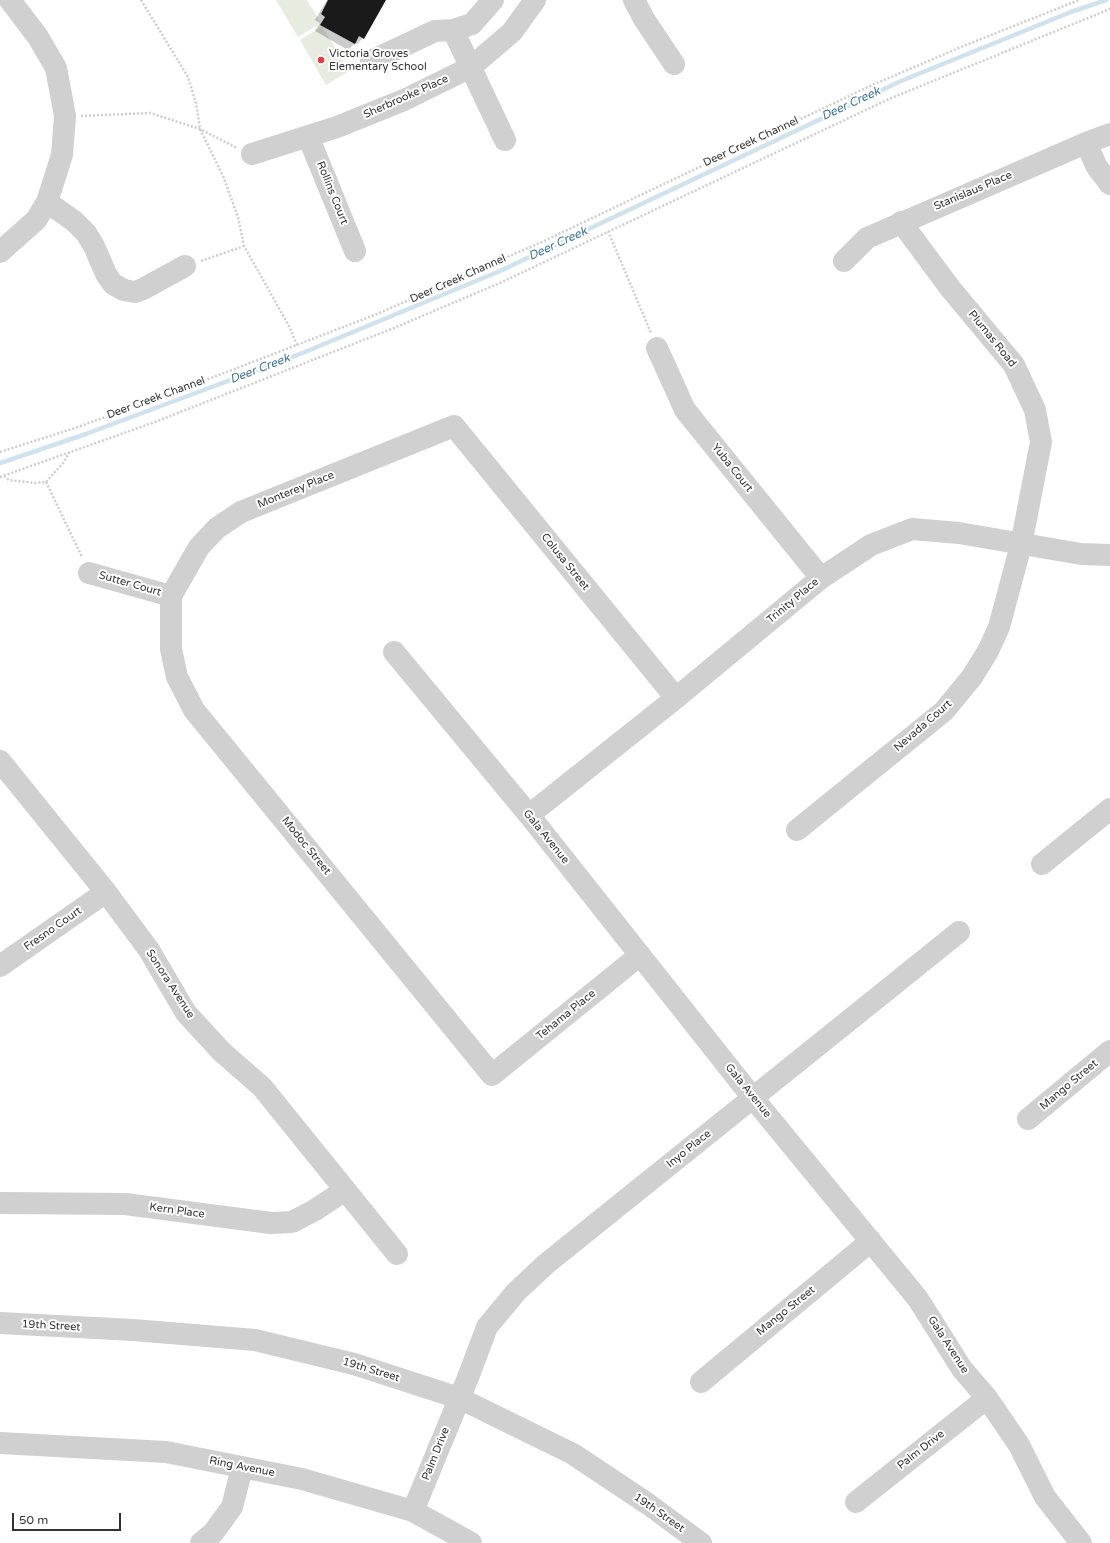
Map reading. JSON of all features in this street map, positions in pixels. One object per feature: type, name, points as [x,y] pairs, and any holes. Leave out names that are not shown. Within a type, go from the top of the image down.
[{"type":"street","points":[[0,252],[36,220],[47,202],[62,155],[65,116],[56,68],[38,37],[10,0]]},
{"type":"street","points":[[371,61],[435,31],[453,30],[472,24],[493,0]]},
{"type":"street","name":"Sherbrooke Place","points":[[252,154],[337,127],[404,100],[471,67],[512,32],[535,0]]},
{"type":"street","points":[[634,0],[644,19],[674,64]]},
{"type":"street","points":[[453,30],[505,140]]},
{"type":"street","name":"Stanislaus Place","points":[[844,261],[867,238],[900,222],[1110,134]]},
{"type":"street","name":"Rollins Court","points":[[308,136],[355,251]]},
{"type":"street","points":[[1086,143],[1097,167],[1110,184]]},
{"type":"street","points":[[47,202],[74,221],[86,233],[94,246],[106,274],[113,284],[124,290],[135,292],[143,289],[185,266]]},
{"type":"street","name":"Plumas Road","points":[[900,222],[950,288],[1014,365],[1035,410],[1041,442],[1021,545]]},
{"type":"street","name":"Yuba Court","points":[[657,348],[685,410],[821,578]]},
{"type":"street","name":"Monterey Place","points":[[170,596],[199,547],[217,528],[241,512],[454,426]]},
{"type":"street","name":"Colusa Street","points":[[454,426],[676,698]]},
{"type":"street","name":"Trinity Place","points":[[529,815],[676,698],[821,578],[871,544],[912,529],[959,533],[1021,545],[1081,554],[1110,555]]},
{"type":"street","name":"Nevada Court","points":[[796,830],[944,711],[959,694],[988,651],[999,627],[1021,545]]},
{"type":"street","name":"Sutter Court","points":[[89,573],[170,596]]},
{"type":"street","name":"Modoc Street","points":[[170,596],[171,649],[177,677],[194,710],[492,1075]]},
{"type":"street","name":"Gala Avenue","points":[[394,652],[529,815],[754,1098],[918,1299],[962,1369],[987,1398],[1019,1445],[1045,1497],[1081,1543]]},
{"type":"street","name":"Sonora Avenue","points":[[0,761],[106,892],[149,950],[186,1013],[222,1052],[262,1087],[397,1254]]},
{"type":"street","points":[[1042,864],[1110,809]]},
{"type":"street","name":"Fresno Court","points":[[0,966],[106,892]]},
{"type":"street","name":"Inyo Place","points":[[459,1398],[487,1327],[516,1292],[546,1264],[959,932]]},
{"type":"street","name":"Tehama Place","points":[[492,1075],[640,955]]},
{"type":"street","name":"Mango Street","points":[[1028,1119],[1110,1051]]},
{"type":"street","name":"Kern Place","points":[[0,1203],[125,1204],[271,1223],[292,1222],[315,1210],[345,1190]]},
{"type":"street","name":"Mango Street","points":[[701,1382],[871,1241]]},
{"type":"street","name":"19th Street","points":[[0,1323],[133,1330],[255,1340],[354,1364],[459,1398],[573,1454],[648,1504],[701,1543]]},
{"type":"street","name":"Palm Drive","points":[[413,1511],[459,1398]]},
{"type":"street","name":"Palm Drive","points":[[856,1502],[987,1398]]},
{"type":"street","name":"Ring Avenue","points":[[0,1443],[166,1452],[302,1479],[413,1511],[471,1543]]},
{"type":"street","points":[[201,1543],[213,1533],[232,1507],[242,1468]]},
{"type":"path","points":[[141,0],[188,77],[196,103],[200,129],[226,183],[238,217],[244,246],[289,326],[297,345]]},
{"type":"path","name":"Deer Creek Channel","points":[[0,452],[96,420],[376,314],[544,241],[877,83],[960,47],[1079,0]]},
{"type":"path","points":[[0,477],[211,400],[394,328],[502,282],[889,99],[1110,9]]},
{"type":"path","points":[[65,116],[91,117],[150,113],[200,129],[224,143],[252,154]]},
{"type":"path","points":[[608,231],[657,348]]},
{"type":"path","points":[[185,266],[244,246]]},
{"type":"path","points":[[4,475],[9,480],[35,483],[46,482],[64,462],[70,451]]},
{"type":"path","points":[[46,482],[89,573]]},
{"type":"shaded area","points":[[276,0],[307,0],[321,23],[298,37]]},
{"type":"shaded area","points":[[322,26],[349,71],[326,85],[300,40]]},
{"type":"building","points":[[328,0],[386,0],[364,39],[359,36],[355,44],[320,25],[325,17],[321,14]]},
{"type":"waterway","name":"Deer Creek","points":[[0,463],[86,434],[300,354],[500,271],[901,81],[1071,12],[1106,0]]},
{"type":"place","name":"Victoria Groves Elementary School","points":[[321,60]]}]
